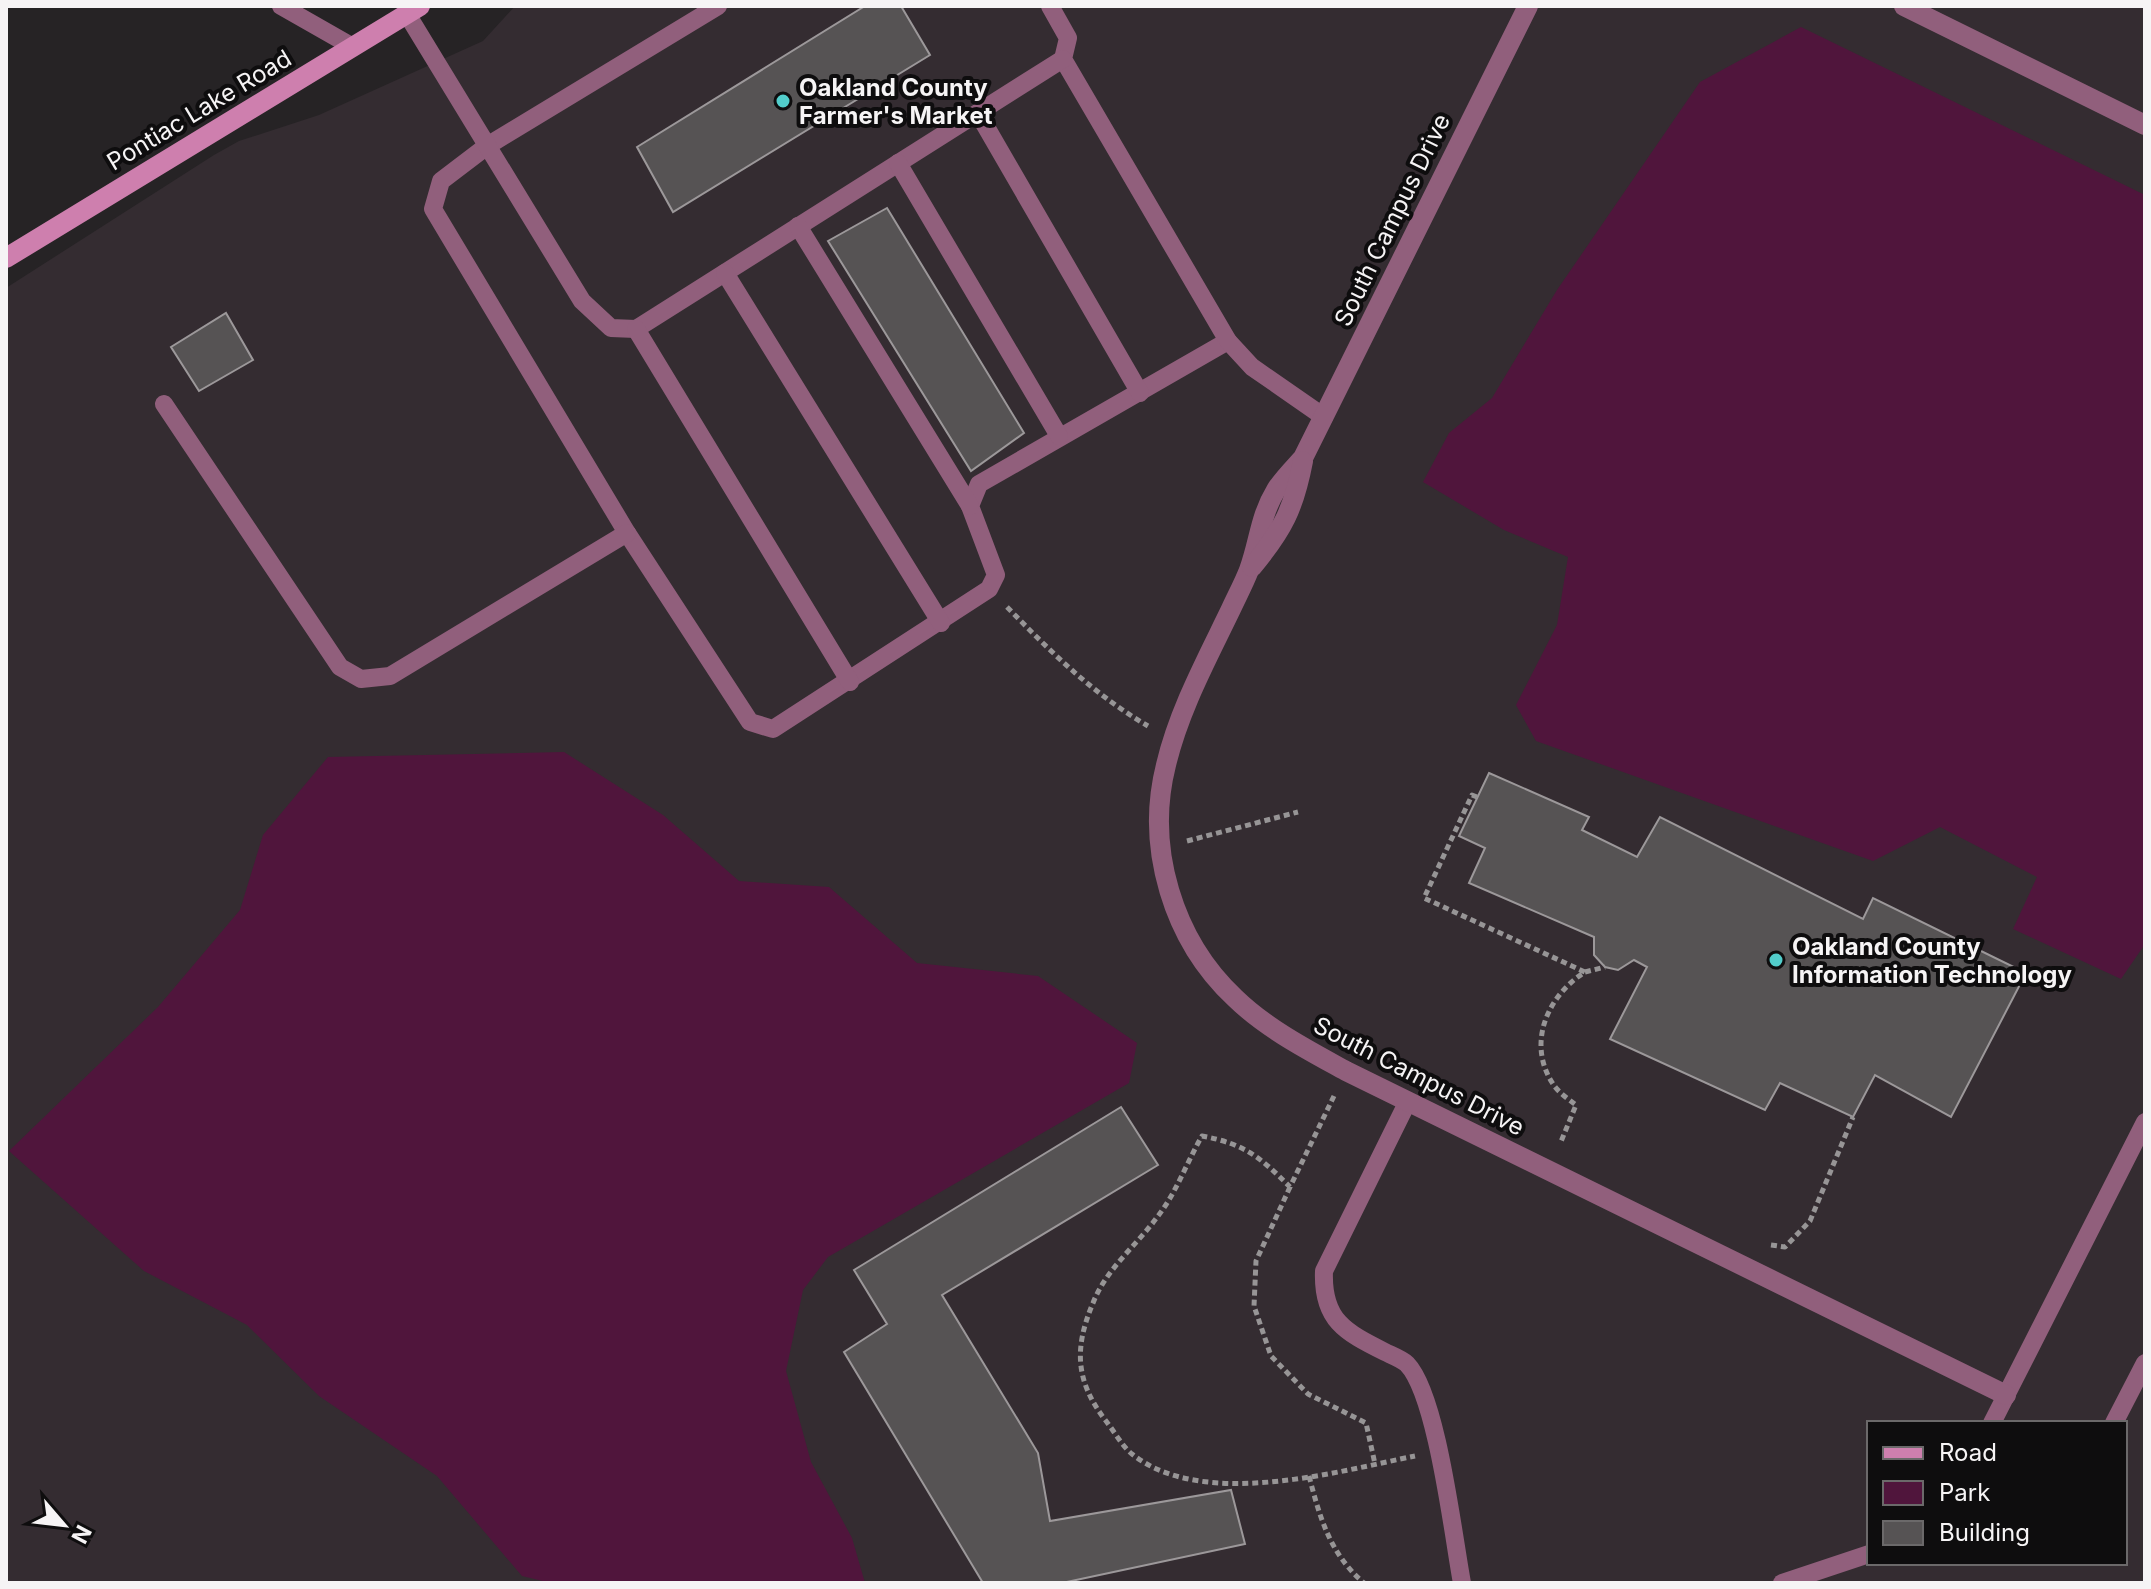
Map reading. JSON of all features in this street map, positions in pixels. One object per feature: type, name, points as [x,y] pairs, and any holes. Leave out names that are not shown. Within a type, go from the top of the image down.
[{"type":"main road","name":"Pontiac Lake Road","points":[[6,258],[413,10]]},
{"type":"street","name":"South Campus Drive","points":[[1528,6],[1303,458],[1296,499],[1279,535],[1249,570],[1173,740],[1160,798],[1159,830],[1171,900],[1187,936],[1218,980],[1236,999],[1289,1039],[1346,1071],[2006,1395]]},
{"type":"street","points":[[1904,6],[2145,125]]},
{"type":"lane","points":[[281,6],[353,47]]},
{"type":"lane","points":[[718,6],[487,146],[441,181],[433,209],[627,533],[750,722],[773,729],[941,623],[989,589],[996,575],[970,506],[798,226]]},
{"type":"lane","points":[[1050,6],[1068,38],[1063,59],[1228,341],[1252,367],[1324,417]]},
{"type":"lane","points":[[413,10],[487,146],[582,301],[611,328],[636,329],[1063,59]]},
{"type":"lane","points":[[978,113],[1140,393]]},
{"type":"lane","points":[[898,163],[1059,436]]},
{"type":"lane","points":[[725,273],[941,623]]},
{"type":"lane","points":[[636,329],[850,682]]},
{"type":"lane","points":[[970,506],[979,484],[1228,341]]},
{"type":"lane","points":[[164,404],[340,667],[361,679],[390,676],[627,533]]},
{"type":"lane","points":[[1408,1101],[1324,1271],[1323,1291],[1329,1311],[1339,1325],[1354,1337],[1407,1363],[1431,1410],[1462,1583]]},
{"type":"lane","points":[[1993,1421],[2145,1122]]},
{"type":"lane","points":[[2115,1421],[2145,1363]]},
{"type":"lane","points":[[1782,1583],[1867,1555]]},
{"type":"path","points":[[989,589],[1066,667],[1109,703],[1173,740]]},
{"type":"path","points":[[1477,797],[1472,795],[1424,898],[1585,972]]},
{"type":"path","points":[[1187,841],[1298,812]]},
{"type":"path","points":[[1186,855],[1187,827]]},
{"type":"path","points":[[1560,1145],[1576,1105],[1553,1085],[1542,1060],[1540,1027],[1566,984],[1585,972],[1605,967]]},
{"type":"path","points":[[1346,1071],[1256,1261],[1254,1306],[1271,1356],[1308,1394],[1366,1423],[1375,1464]]},
{"type":"path","points":[[1770,1245],[1785,1247],[1810,1221],[1853,1117]]},
{"type":"path","points":[[1290,1187],[1257,1154],[1228,1141],[1202,1136],[1159,1215],[1124,1253],[1093,1300],[1083,1334],[1078,1369],[1094,1406],[1132,1454],[1176,1476],[1217,1483],[1309,1476],[1438,1452]]},
{"type":"path","points":[[1546,1139],[1574,1152]]},
{"type":"path","points":[[1309,1476],[1322,1528],[1346,1568],[1364,1583]]},
{"type":"shaded area","points":[[515,6],[2145,6],[2145,1583],[6,1583],[6,288],[239,141],[319,115],[483,41]]},
{"type":"green space","points":[[1801,27],[2145,195],[2145,944],[2121,979],[2013,929],[2037,877],[1940,827],[1873,861],[1536,741],[1516,705],[1557,625],[1568,557],[1504,530],[1423,482],[1449,433],[1492,398],[1557,290],[1700,82]]},
{"type":"green space","points":[[564,752],[663,815],[739,881],[829,887],[917,963],[1038,976],[1137,1043],[1129,1083],[828,1257],[803,1290],[786,1371],[811,1462],[852,1538],[865,1583],[551,1583],[522,1576],[437,1476],[319,1396],[247,1325],[144,1271],[9,1151],[158,1007],[240,910],[263,835],[328,757]]},
{"type":"building","name":"Oakland County Farmer's Market","points":[[865,6],[901,6],[930,55],[673,212],[637,147]]},
{"type":"building","points":[[887,208],[1024,433],[971,471],[828,241]]},
{"type":"building","points":[[226,313],[253,360],[199,391],[171,347]]},
{"type":"building","points":[[1489,773],[1589,817],[1582,830],[1637,857],[1660,817],[1863,919],[1873,898],[2026,973],[1951,1117],[1875,1075],[1853,1117],[1780,1083],[1765,1110],[1610,1039],[1647,967],[1634,960],[1618,970],[1605,967],[1594,955],[1594,937],[1469,883],[1485,848],[1459,836]]},
{"type":"building","points":[[1121,1107],[1158,1165],[942,1295],[1038,1453],[1050,1521],[1231,1490],[1245,1544],[1062,1583],[983,1583],[844,1352],[887,1324],[854,1270]]},
{"type":"place","name":"Oakland County Farmer's Market","points":[[783,101]]},
{"type":"place","name":"Oakland County Information Technology","points":[[1776,960]]}]
